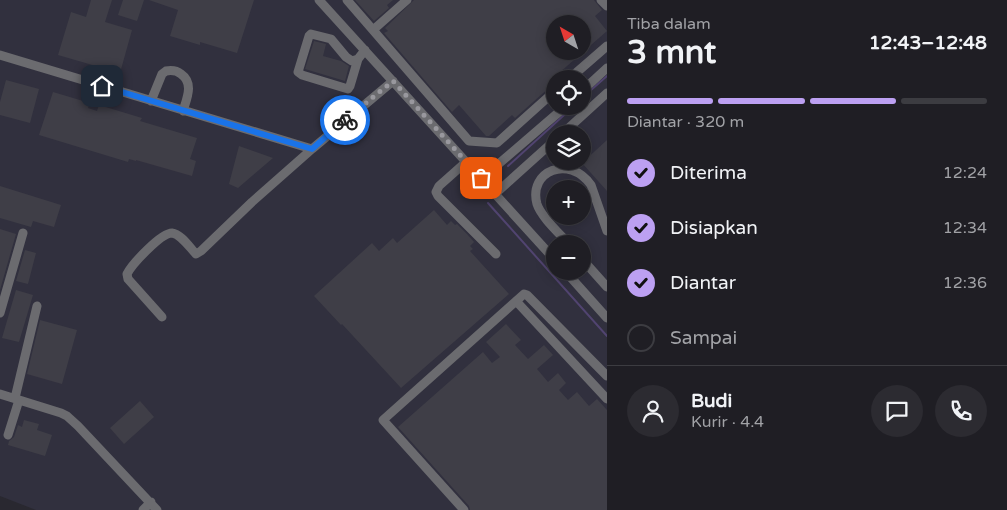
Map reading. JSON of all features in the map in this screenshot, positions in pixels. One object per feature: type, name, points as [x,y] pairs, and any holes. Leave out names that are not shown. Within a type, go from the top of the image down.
[{"type":"street","points":[[319,0],[546,250]]},
{"type":"street","points":[[347,0],[469,141],[497,143],[546,99]]},
{"type":"street","points":[[373,30],[407,0]]},
{"type":"street","points":[[601,0],[607,6]]},
{"type":"street","points":[[358,59],[349,59],[331,39],[311,34],[298,72],[300,75],[348,89],[358,59],[364,50]]},
{"type":"street","points":[[579,70],[607,46]]},
{"type":"street","points":[[0,55],[312,149]]},
{"type":"street","points":[[591,83],[607,68]]},
{"type":"street","points":[[151,101],[162,74],[166,71],[176,71],[182,74],[188,82],[188,91],[183,110]]},
{"type":"street","points":[[162,317],[128,279],[127,274],[135,262],[164,235],[172,233],[178,235],[196,254],[199,253],[252,202],[393,81]]},
{"type":"street","points":[[572,125],[607,93]]},
{"type":"street","points":[[481,178],[555,115]]},
{"type":"street","points":[[495,194],[546,148]]},
{"type":"street","points":[[466,162],[439,186],[436,192],[496,254]]},
{"type":"street","points":[[561,235],[537,204],[536,188],[542,178],[552,170],[567,168],[580,173],[591,185],[607,231]]},
{"type":"street","points":[[0,314],[23,233]]},
{"type":"street","points":[[591,269],[607,286]]},
{"type":"street","points":[[573,280],[607,318]]},
{"type":"street","points":[[464,510],[383,420],[524,294],[607,376]]},
{"type":"street","points":[[516,301],[607,399]]},
{"type":"street","points":[[8,435],[38,306]]},
{"type":"street","points":[[585,374],[593,361]]},
{"type":"street","points":[[585,374],[600,368]]},
{"type":"street","points":[[0,394],[67,416],[157,510]]},
{"type":"street","points":[[143,510],[151,502]]},
{"type":"shaded area","points":[[0,0],[607,0],[607,510],[36,510],[0,496]]},
{"type":"building","points":[[91,0],[112,0],[105,22],[132,30],[120,73],[58,55],[71,12],[86,17]]},
{"type":"building","points":[[123,0],[144,0],[137,21],[118,15]]},
{"type":"building","points":[[149,0],[254,0],[237,53],[200,42],[200,45],[170,36],[178,10]]},
{"type":"building","points":[[355,0],[393,0],[387,5],[389,8],[374,21]]},
{"type":"building","points":[[414,0],[594,0],[602,10],[595,16],[607,31],[591,45],[591,15],[546,15],[546,60],[574,60],[562,70],[546,70],[546,90],[515,118],[512,115],[489,136],[486,136],[459,105],[452,112],[384,33],[388,31],[385,28]]},
{"type":"building","points":[[314,41],[326,44],[323,56],[341,61],[349,66],[345,81],[305,69]]},
{"type":"building","points":[[6,80],[39,89],[30,123],[0,115],[0,102]]},
{"type":"building","points":[[53,92],[90,103],[88,108],[97,111],[99,105],[142,118],[140,121],[197,138],[190,159],[196,161],[192,176],[136,160],[129,159],[128,162],[39,135]]},
{"type":"building","points":[[607,140],[607,191],[588,170],[591,170],[591,155]]},
{"type":"building","points":[[239,146],[273,158],[238,188],[229,184]]},
{"type":"building","points":[[0,186],[61,205],[54,227],[33,221],[31,227],[0,218]]},
{"type":"building","points":[[434,210],[447,225],[451,221],[467,234],[474,242],[470,246],[473,249],[470,251],[509,294],[401,388],[314,296],[372,243],[379,251],[393,238],[397,243]]},
{"type":"building","points":[[0,229],[16,234],[0,290]]},
{"type":"building","points":[[25,250],[36,253],[28,284],[16,281]]},
{"type":"building","points":[[16,290],[33,295],[19,342],[2,338]]},
{"type":"building","points":[[40,320],[77,330],[62,384],[27,374]]},
{"type":"building","points":[[506,324],[521,340],[515,345],[528,359],[544,345],[553,355],[537,369],[548,382],[558,373],[566,383],[559,390],[568,400],[577,392],[589,406],[597,399],[607,410],[607,510],[470,510],[469,506],[398,427],[483,352],[492,363],[500,357],[486,342]]},
{"type":"building","points":[[140,401],[154,417],[124,444],[110,428]]},
{"type":"building","points":[[24,420],[39,424],[37,430],[52,435],[45,456],[8,445],[9,441],[14,437],[18,425],[22,427]]},
{"type":"waterway","points":[[591,90],[607,76]]},
{"type":"waterway","points":[[508,166],[564,115]]},
{"type":"waterway","points":[[488,203],[607,336]]},
{"type":"way so far","points":[[345,120],[393,81],[481,178]]},
{"type":"route","points":[[102,86],[312,149],[345,120]]}]
